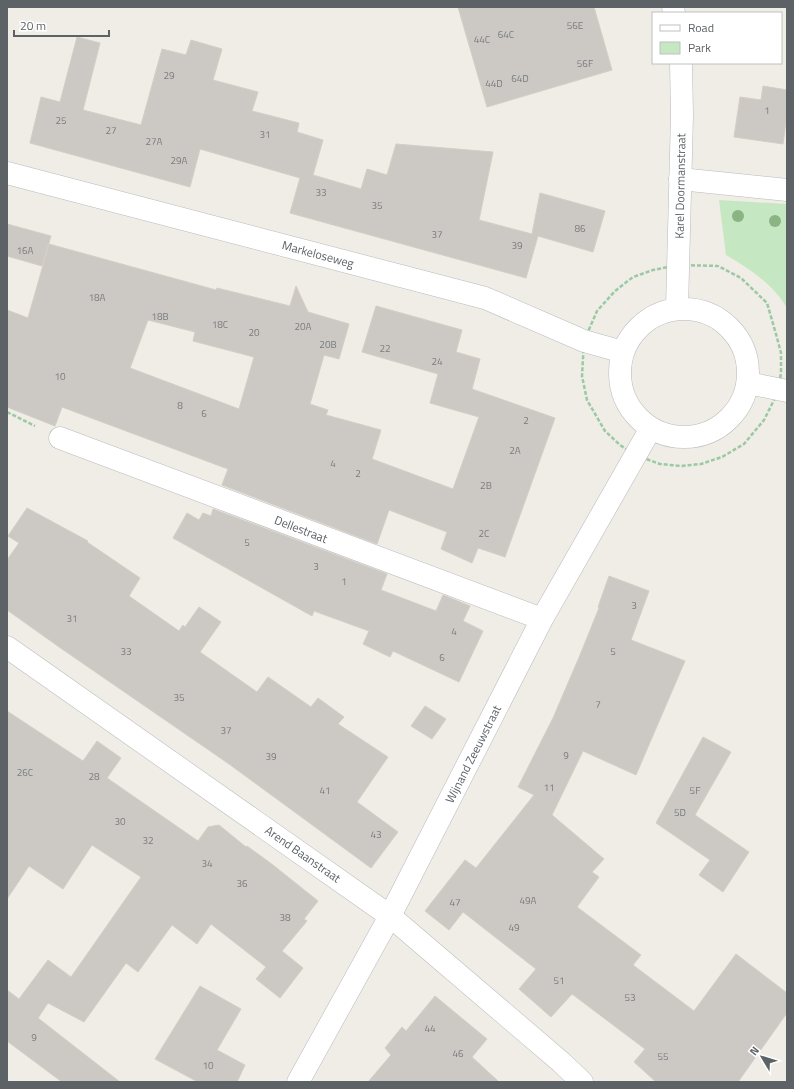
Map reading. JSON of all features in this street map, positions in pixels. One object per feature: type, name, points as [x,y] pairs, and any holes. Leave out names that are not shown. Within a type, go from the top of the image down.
[{"type":"street","name":"Karel Doormanstraat","points":[[677,309],[682,115],[681,64]]},
{"type":"street","name":"Markeloseweg","points":[[7,173],[485,298],[584,341],[624,352]]},
{"type":"street","points":[[680,179],[787,190]]},
{"type":"street","points":[[688,308],[710,314],[733,330],[744,349],[748,375],[748,383],[733,414],[716,429],[691,436],[671,436],[650,428],[637,416],[625,398],[620,374],[624,352],[636,330],[655,315],[677,309],[688,308]]},
{"type":"street","points":[[748,383],[783,391]]},
{"type":"street","name":"Wijnand Zeeuwstraat","points":[[298,1082],[390,916],[542,619],[650,428]]},
{"type":"street","name":"Dellestraat","points":[[60,438],[542,619]]},
{"type":"street","name":"Arend Baanstraat","points":[[7,648],[390,916],[561,1062],[582,1082]]},
{"type":"path","points":[[679,266],[718,266],[741,278],[767,303],[781,353],[783,391],[764,420],[744,444],[722,457],[701,464],[681,466],[660,464],[635,455],[620,446],[605,431],[587,400],[582,376],[584,341],[597,311],[615,291],[633,277],[653,270],[679,266]]},
{"type":"green space","points":[[719,200],[787,204],[787,308],[768,284],[726,255]]},
{"type":"building","points":[[458,7],[594,7],[612,70],[487,107]]},
{"type":"building","points":[[77,37],[100,43],[83,110],[141,125],[162,49],[186,55],[191,40],[222,49],[213,80],[258,92],[252,111],[299,123],[297,132],[323,140],[313,175],[361,189],[367,169],[387,175],[396,144],[493,152],[479,220],[532,234],[540,193],[605,211],[593,252],[538,236],[526,278],[290,213],[300,178],[200,149],[190,187],[30,143],[41,97],[60,102]]},
{"type":"building","points":[[763,86],[787,90],[787,114],[783,144],[734,137],[740,97],[761,100]]},
{"type":"building","points":[[7,224],[51,236],[42,266],[7,256]]},
{"type":"building","points":[[49,244],[216,290],[217,288],[290,306],[296,286],[308,312],[349,324],[339,359],[324,355],[310,404],[328,410],[326,415],[381,430],[372,459],[453,489],[479,417],[430,403],[438,374],[362,352],[376,306],[462,330],[456,352],[480,359],[472,389],[555,418],[505,557],[478,548],[472,563],[441,549],[447,532],[389,510],[377,544],[222,485],[228,469],[62,407],[55,426],[7,407],[7,310],[28,318]],"holes":[[[148,320],[195,332],[193,341],[254,357],[239,409],[130,368]]]},
{"type":"building","points":[[27,508],[88,541],[87,542],[140,578],[129,596],[179,631],[183,625],[185,627],[199,607],[221,622],[200,652],[257,692],[268,677],[311,707],[318,698],[344,717],[338,724],[388,757],[357,802],[398,832],[371,868],[229,764],[7,610],[7,560],[19,543],[8,536]]},
{"type":"building","points":[[213,509],[387,574],[381,590],[436,611],[443,595],[470,606],[463,621],[483,631],[459,682],[393,651],[390,657],[363,644],[369,631],[314,611],[312,616],[173,538],[187,513],[199,520],[203,513],[211,516]]},
{"type":"building","points":[[609,576],[649,591],[631,640],[685,661],[636,775],[583,751],[552,815],[604,859],[592,872],[599,877],[577,907],[641,955],[633,965],[694,1011],[736,954],[787,993],[787,1013],[738,1082],[656,1082],[634,1062],[645,1049],[572,994],[551,1017],[519,989],[536,969],[463,912],[449,930],[425,911],[465,860],[476,868],[534,795],[518,787],[553,718],[599,608],[598,607]]},
{"type":"building","points":[[425,706],[446,719],[432,739],[411,726]]},
{"type":"building","points":[[7,711],[83,761],[97,741],[121,758],[107,778],[198,841],[208,827],[219,825],[318,901],[304,919],[307,921],[282,951],[303,968],[280,998],[256,979],[266,967],[211,924],[197,944],[172,925],[138,972],[126,963],[84,1022],[48,1003],[38,1018],[120,1082],[62,1082],[7,1041],[7,990],[19,999],[48,960],[71,977],[141,877],[92,845],[63,889],[29,866],[7,899]]},
{"type":"building","points":[[703,737],[731,752],[695,815],[749,852],[723,892],[699,875],[710,860],[656,823]]},
{"type":"building","points":[[200,986],[241,1009],[217,1050],[245,1065],[237,1082],[198,1082],[155,1059]]},
{"type":"building","points":[[435,996],[487,1039],[472,1057],[499,1082],[368,1082],[391,1055],[385,1048],[402,1027],[406,1031]]}]
